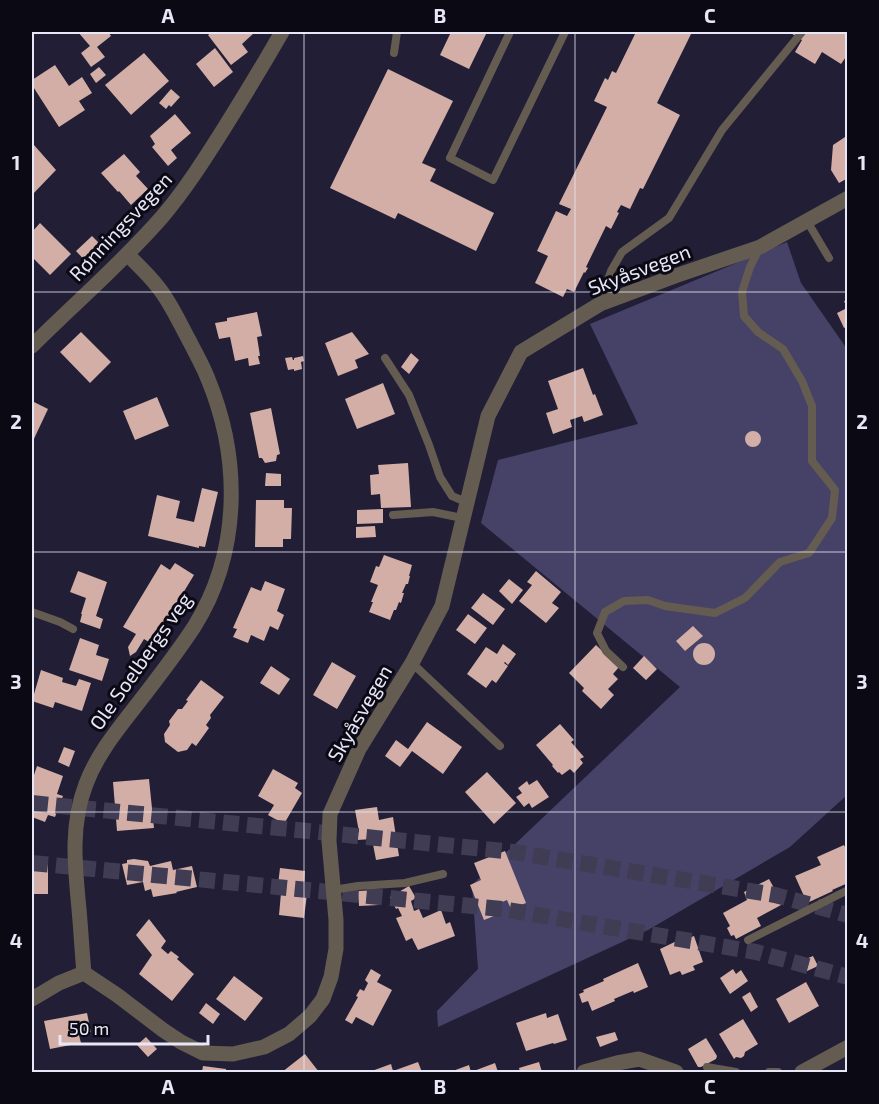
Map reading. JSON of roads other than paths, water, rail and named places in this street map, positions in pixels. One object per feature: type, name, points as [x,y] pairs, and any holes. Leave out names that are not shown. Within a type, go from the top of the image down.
[{"type":"street","name":"Rønningsvegen","points":[[32,346],[162,217],[206,158],[282,32]]},
{"type":"street","name":"Skyåsvegen","points":[[84,973],[163,1030],[203,1053],[233,1054],[264,1047],[289,1034],[310,1016],[323,999],[331,977],[336,949],[336,920],[328,841],[330,814],[359,749],[412,663],[442,606],[488,416],[521,352],[600,304],[760,247],[848,198]]},
{"type":"street","name":"Ole Soelbergs veg","points":[[84,973],[74,862],[74,836],[86,783],[112,738],[194,627],[208,601],[221,568],[229,537],[231,508],[231,473],[227,440],[208,377],[160,289],[127,254]]},
{"type":"street","points":[[32,999],[59,983],[84,973]]},
{"type":"street","points":[[802,1072],[848,1047]]},
{"type":"street","points":[[584,1072],[639,1059],[676,1072]]},
{"type":"lane","points":[[394,53],[397,32]]},
{"type":"lane","points":[[510,32],[450,158],[493,180],[565,32]]},
{"type":"lane","points":[[600,304],[611,271],[622,252],[669,218],[722,130],[802,32]]},
{"type":"lane","points":[[807,221],[830,258]]},
{"type":"lane","points":[[623,667],[606,651],[597,633],[605,612],[624,601],[648,600],[665,606],[716,613],[746,598],[780,562],[809,553],[832,518],[835,489],[812,461],[812,406],[802,381],[783,349],[758,332],[744,316],[742,292],[750,267],[760,247]]},
{"type":"lane","points":[[385,358],[409,395],[440,477],[452,496],[466,502]]},
{"type":"lane","points":[[393,515],[433,512],[462,518]]},
{"type":"lane","points":[[32,612],[73,629]]},
{"type":"lane","name":"Skyåsvegen","points":[[412,663],[500,746]]},
{"type":"lane","points":[[333,890],[405,883],[443,874]]},
{"type":"lane","points":[[748,940],[848,890]]},
{"type":"lane","points":[[707,1067],[736,1072]]},
{"type":"lane","points":[[769,1072],[778,1072]]},
{"type":"tunnel","points":[[32,803],[514,852],[775,895],[848,915]]},
{"type":"tunnel","points":[[32,863],[502,909],[756,952],[848,977]]}]
